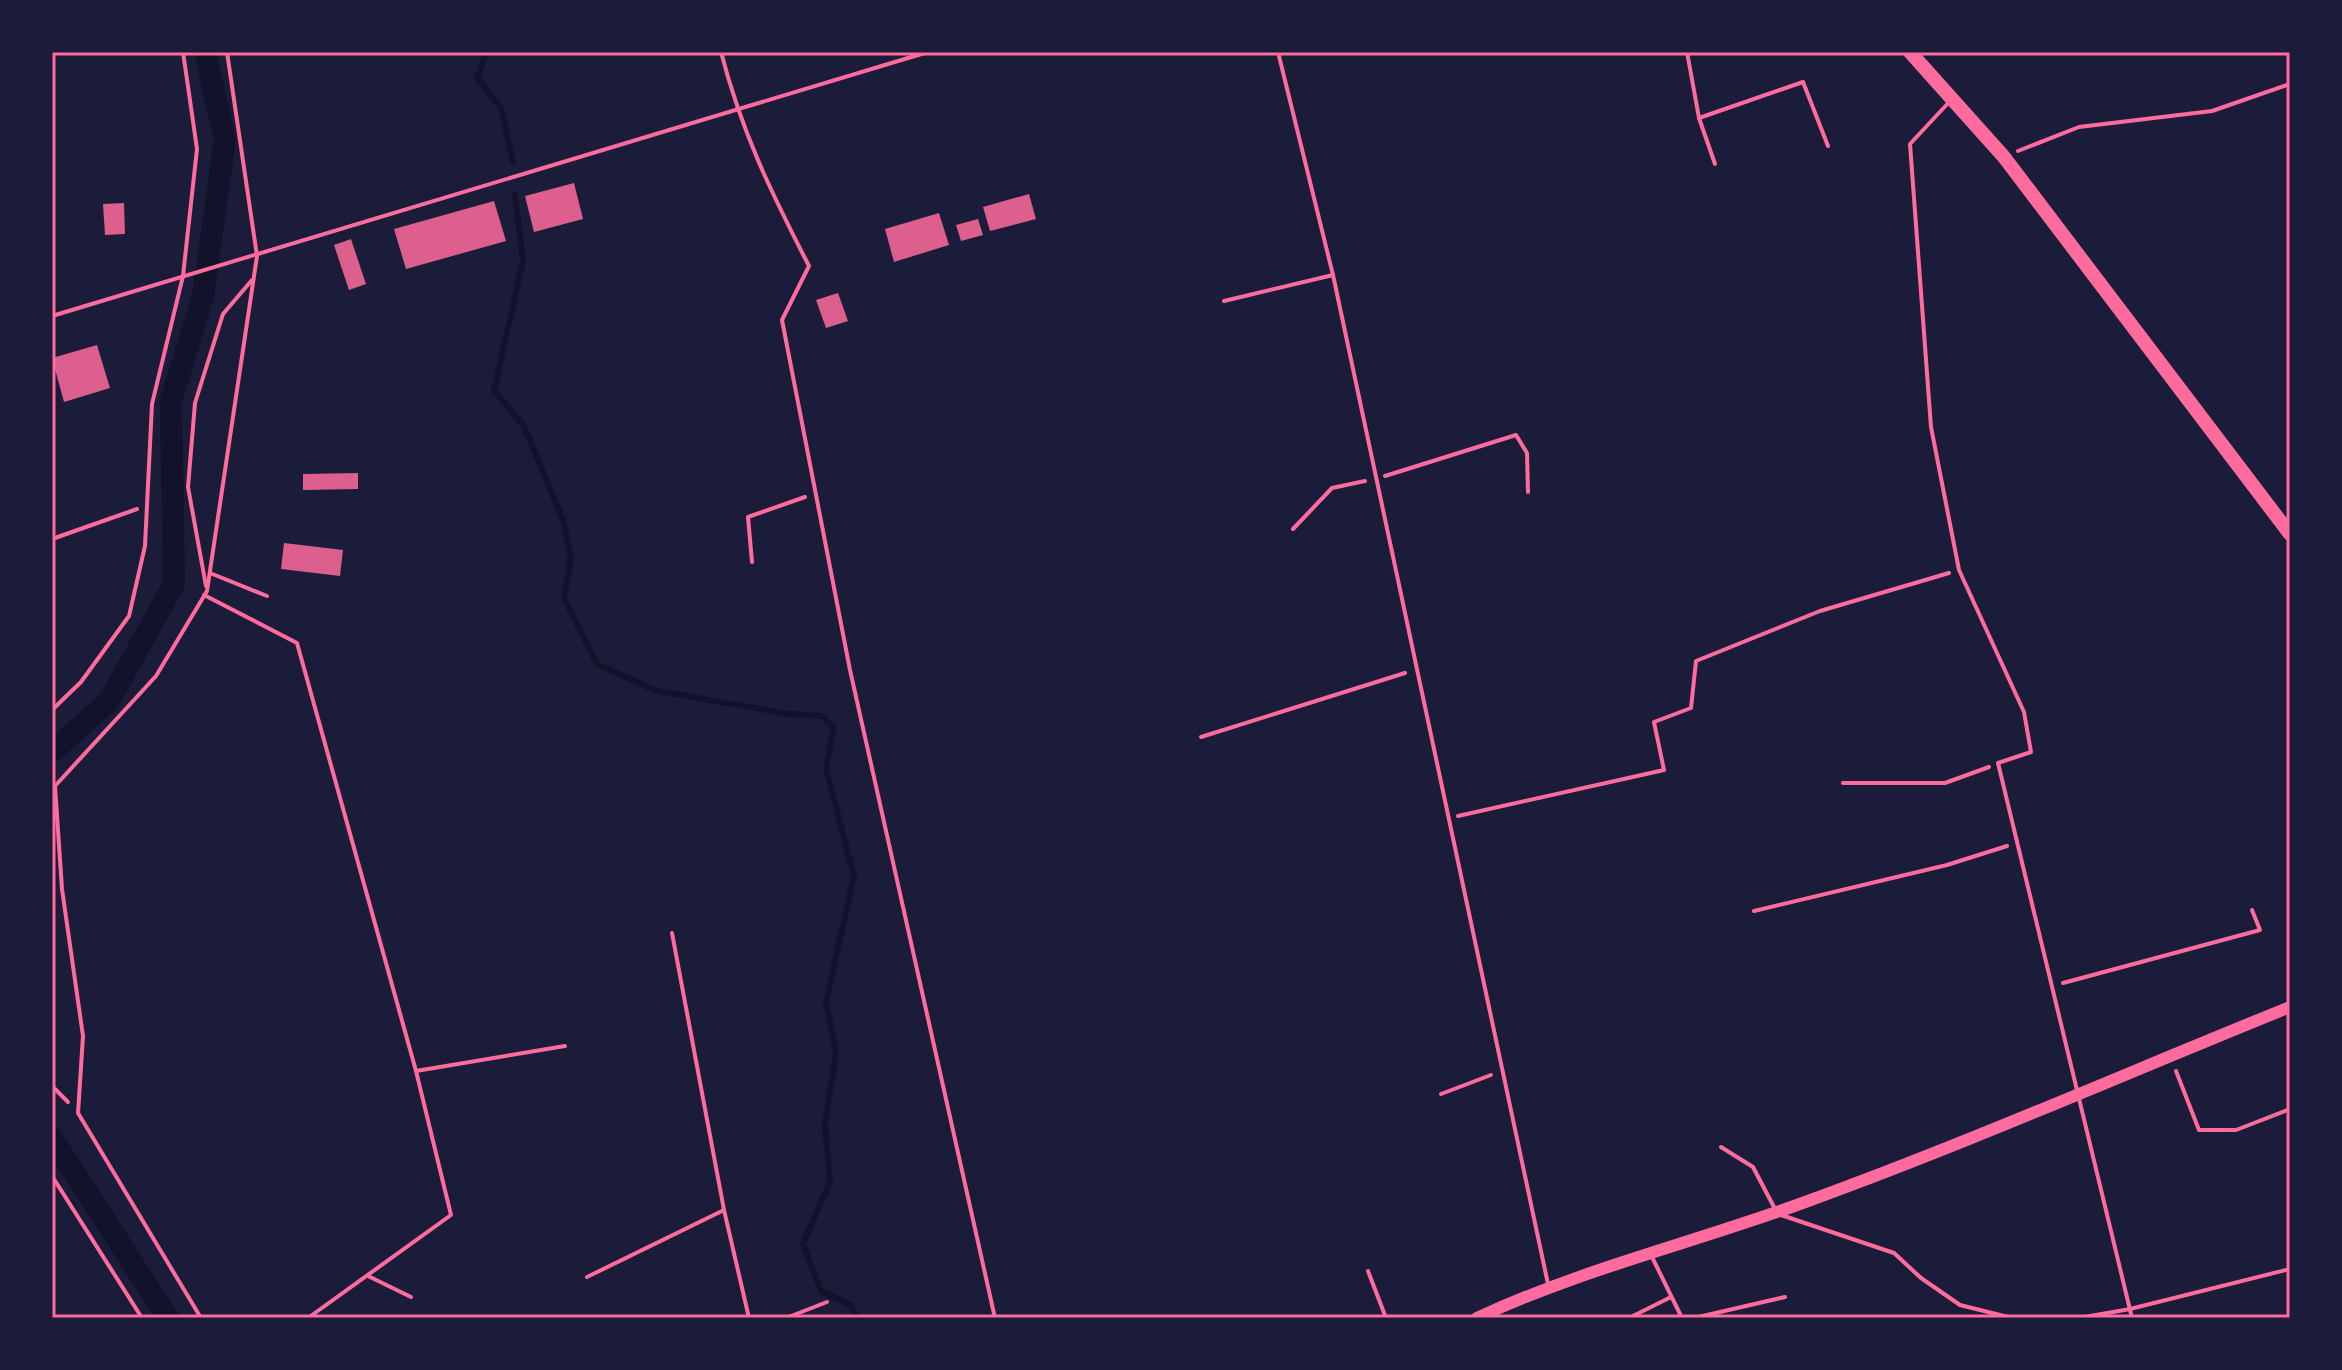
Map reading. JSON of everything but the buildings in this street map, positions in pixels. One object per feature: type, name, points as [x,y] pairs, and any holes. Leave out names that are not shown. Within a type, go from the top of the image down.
[{"type":"main road","points":[[1910,52],[2004,157],[2290,534]]},
{"type":"main road","points":[[1477,1318],[1549,1286],[1649,1251],[1776,1213],[1913,1163],[2290,1007]]},
{"type":"lane","points":[[52,710],[81,682],[129,616],[145,546],[152,404],[183,276],[197,149],[183,52]]},
{"type":"lane","points":[[201,1318],[78,1113],[83,1036],[62,889],[55,786],[156,676],[206,593],[257,256],[227,52]]},
{"type":"lane","points":[[721,52],[736,111],[758,167],[809,266],[782,320],[925,1017],[995,1318]]},
{"type":"lane","points":[[52,316],[928,52]]},
{"type":"lane","points":[[1278,52],[1333,275],[1549,1286]]},
{"type":"lane","points":[[1687,52],[1699,118],[1715,164]]},
{"type":"lane","points":[[1699,118],[1803,82],[1828,146]]},
{"type":"lane","points":[[1953,98],[1910,144],[1931,427],[1959,570],[2024,712],[2031,752],[1998,763],[2132,1318]]},
{"type":"lane","points":[[1224,301],[1333,275]]},
{"type":"lane","points":[[206,593],[188,487],[195,403],[223,314],[254,279]]},
{"type":"lane","points":[[210,573],[267,596]]},
{"type":"lane","points":[[206,593],[297,643],[416,1071],[451,1215],[308,1318]]},
{"type":"lane","points":[[672,933],[724,1210],[749,1318]]},
{"type":"lane","points":[[416,1071],[565,1046]]},
{"type":"lane","points":[[1721,1147],[1753,1167],[1776,1213],[1894,1253],[1921,1278],[1960,1305],[2012,1318]]},
{"type":"lane","points":[[52,1176],[142,1318]]},
{"type":"lane","points":[[587,1277],[724,1210]]},
{"type":"lane","points":[[1649,1251],[1682,1318]]},
{"type":"lane","points":[[2079,1318],[2130,1309],[2290,1269]]},
{"type":"lane","points":[[1368,1271],[1386,1318]]},
{"type":"lane","points":[[368,1276],[411,1297]]},
{"type":"lane","points":[[1629,1318],[1671,1297]]},
{"type":"lane","points":[[1694,1318],[1785,1297]]},
{"type":"lane","points":[[786,1318],[827,1302]]},
{"type":"path","points":[[2004,157],[2079,127],[2212,111],[2290,84]]},
{"type":"path","points":[[1293,529],[1332,488],[1376,479],[1516,435],[1527,453],[1528,492]]},
{"type":"path","points":[[752,562],[748,517],[816,493]]},
{"type":"path","points":[[52,539],[147,506]]},
{"type":"path","points":[[1449,818],[1664,770],[1654,722],[1691,708],[1696,661],[1820,611],[1959,570]]},
{"type":"path","points":[[1201,737],[1417,670]]},
{"type":"path","points":[[1843,783],[1945,783],[1998,763]]},
{"type":"path","points":[[1754,911],[1947,865],[2017,843]]},
{"type":"path","points":[[2051,987],[2260,930],[2252,910]]},
{"type":"path","points":[[2170,1056],[2199,1130],[2236,1130],[2290,1109]]},
{"type":"path","points":[[1441,1094],[1503,1071]]},
{"type":"waterway","points":[[52,752],[109,701],[174,584],[171,401],[203,296],[225,139],[205,52]]},
{"type":"waterway","points":[[486,52],[477,77],[501,108],[513,161]]},
{"type":"waterway","points":[[515,195],[523,261],[494,390],[524,426],[563,520],[571,556],[564,598],[597,664],[657,691],[790,714],[822,716],[834,728],[826,769],[854,876],[826,1002],[836,1052],[825,1123],[830,1182],[803,1244],[821,1291],[851,1305],[857,1318]]},
{"type":"waterway","points":[[52,1138],[168,1318]]}]
